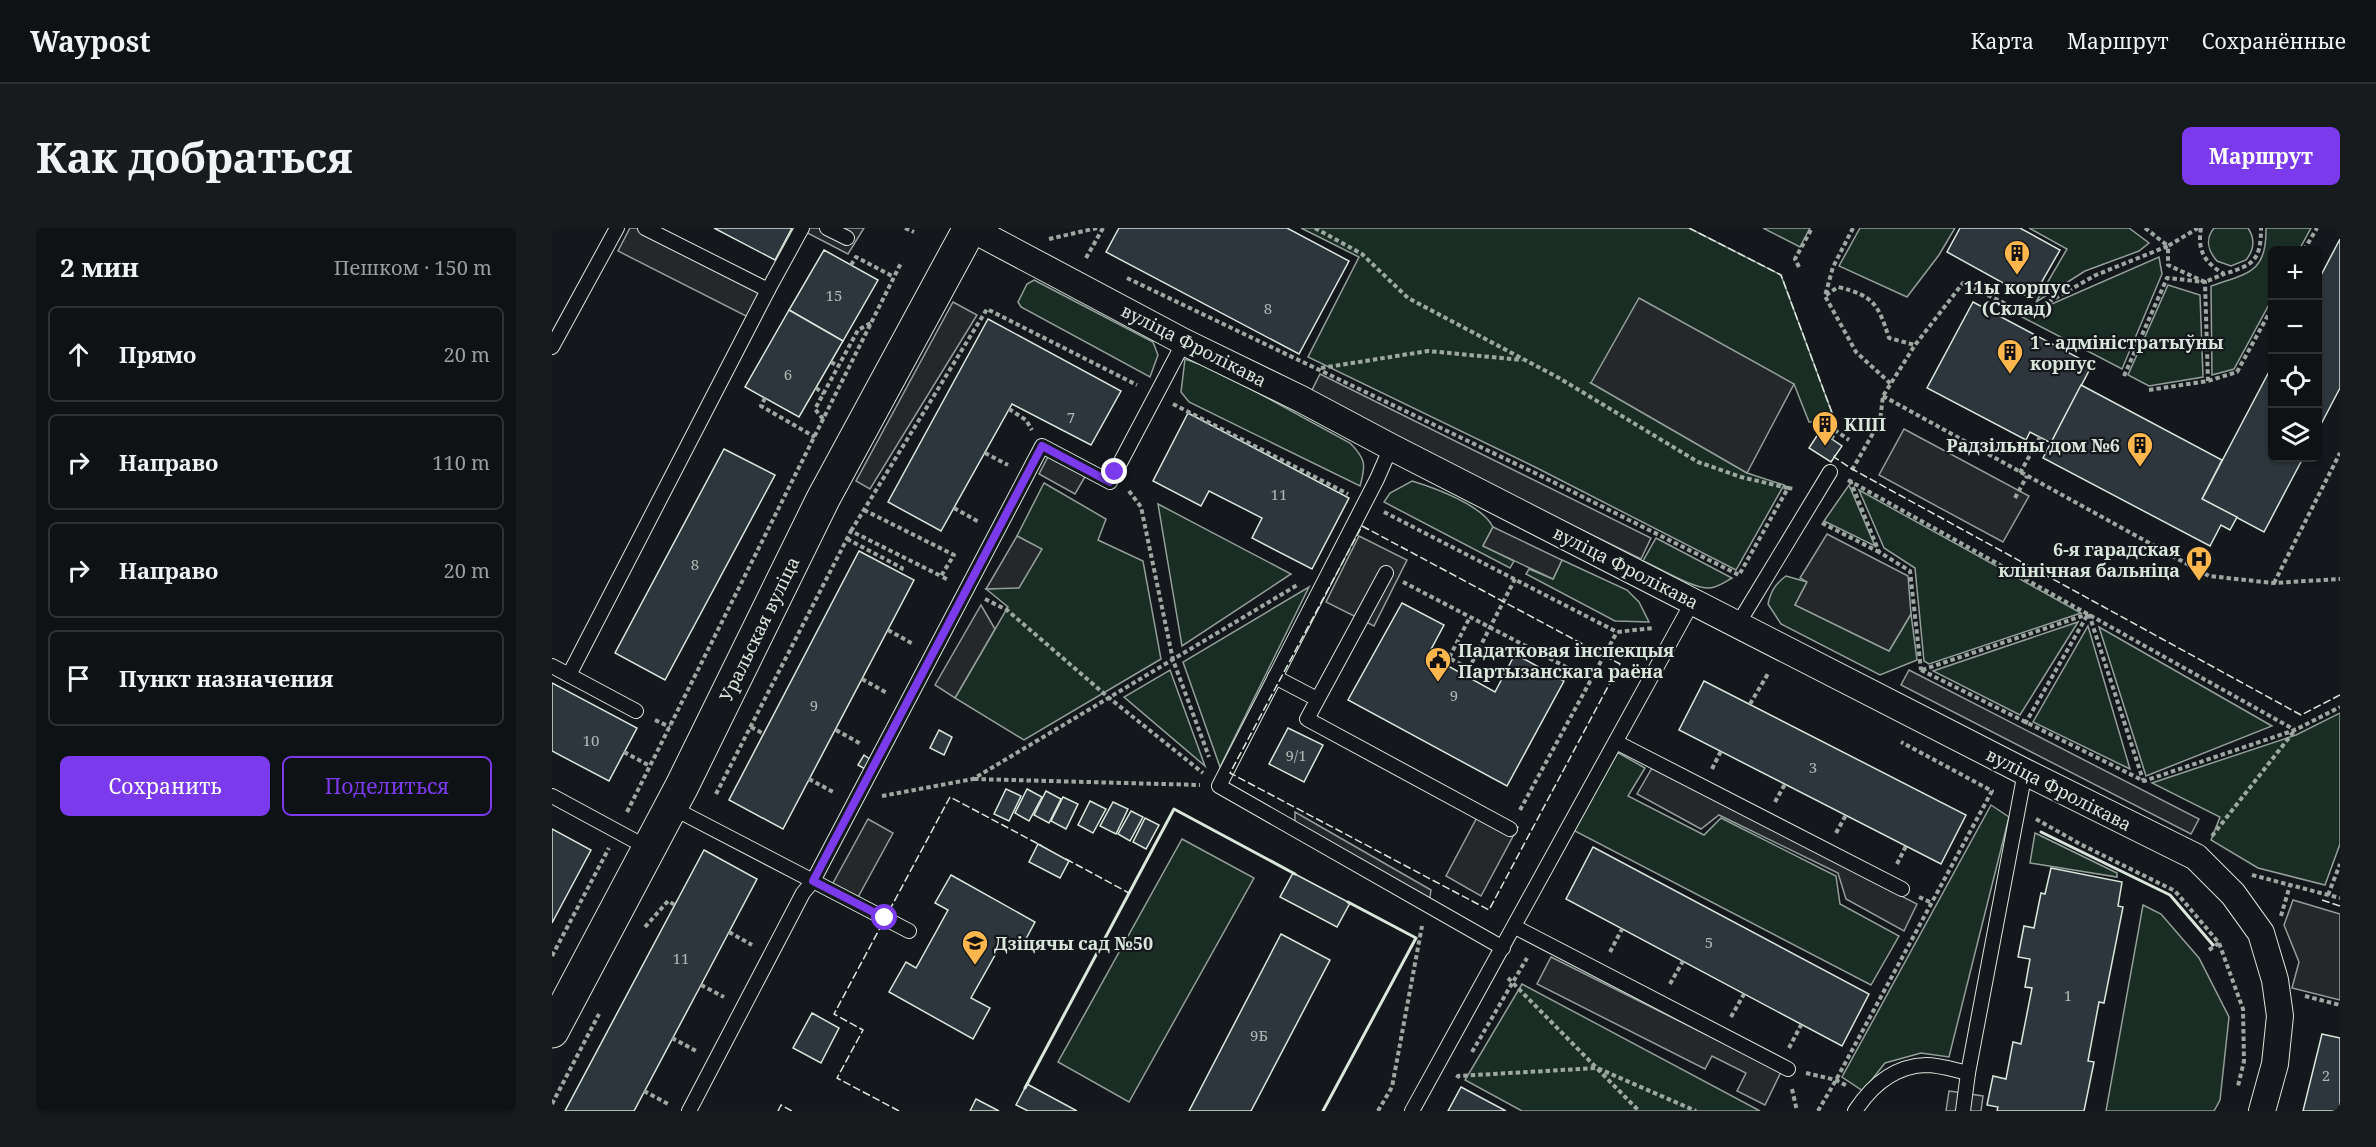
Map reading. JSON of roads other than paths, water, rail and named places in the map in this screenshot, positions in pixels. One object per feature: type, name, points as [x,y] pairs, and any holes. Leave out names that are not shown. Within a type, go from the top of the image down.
[{"type":"street","name":"вуліца Фролікава","points":[[970,228],[1184,342],[1300,399],[2025,772],[2196,857],[2233,894],[2261,933],[2275,980],[2280,1017],[2275,1064],[2262,1111]]},
{"type":"street","name":"Уральская вуліца","points":[[552,1031],[671,806],[823,499],[970,228]]},
{"type":"lane","points":[[552,347],[617,228]]},
{"type":"lane","points":[[645,228],[768,290]]},
{"type":"lane","points":[[569,675],[802,228]]},
{"type":"lane","points":[[827,228],[847,238]]},
{"type":"lane","points":[[689,1111],[1042,446],[1110,482],[1184,342]]},
{"type":"lane","points":[[1391,447],[1219,786],[1503,948]]},
{"type":"lane","points":[[1738,624],[1830,472]]},
{"type":"lane","points":[[1386,573],[1306,719],[1510,829]]},
{"type":"lane","points":[[1412,1111],[1693,601]]},
{"type":"lane","points":[[552,666],[636,711]]},
{"type":"lane","points":[[1275,677],[1317,699]]},
{"type":"lane","points":[[1616,742],[1902,889]]},
{"type":"lane","points":[[1963,1111],[1968,1072],[2025,772]]},
{"type":"lane","points":[[552,796],[648,848]]},
{"type":"lane","points":[[671,806],[909,931]]},
{"type":"lane","points":[[1515,927],[1788,1069]]},
{"type":"lane","points":[[1855,1111],[1865,1096],[1893,1072],[1927,1065],[1968,1072]]},
{"type":"place","name":"11ы корпус (Склад)","points":[[2017,276]]},
{"type":"place","name":"1 - адміністратыўны корпус","points":[[2010,375]]},
{"type":"place","name":"КПП","points":[[1825,447]]},
{"type":"place","name":"Радзільны дом №6","points":[[2140,468]]},
{"type":"place","name":"6-я гарадская клінічная бальніца","points":[[2199,582]]},
{"type":"place","name":"Падатковая інспекцыя Партызанскага раёна","points":[[1438,683]]},
{"type":"place","name":"Дзіцячы сад №50","points":[[975,966]]}]
